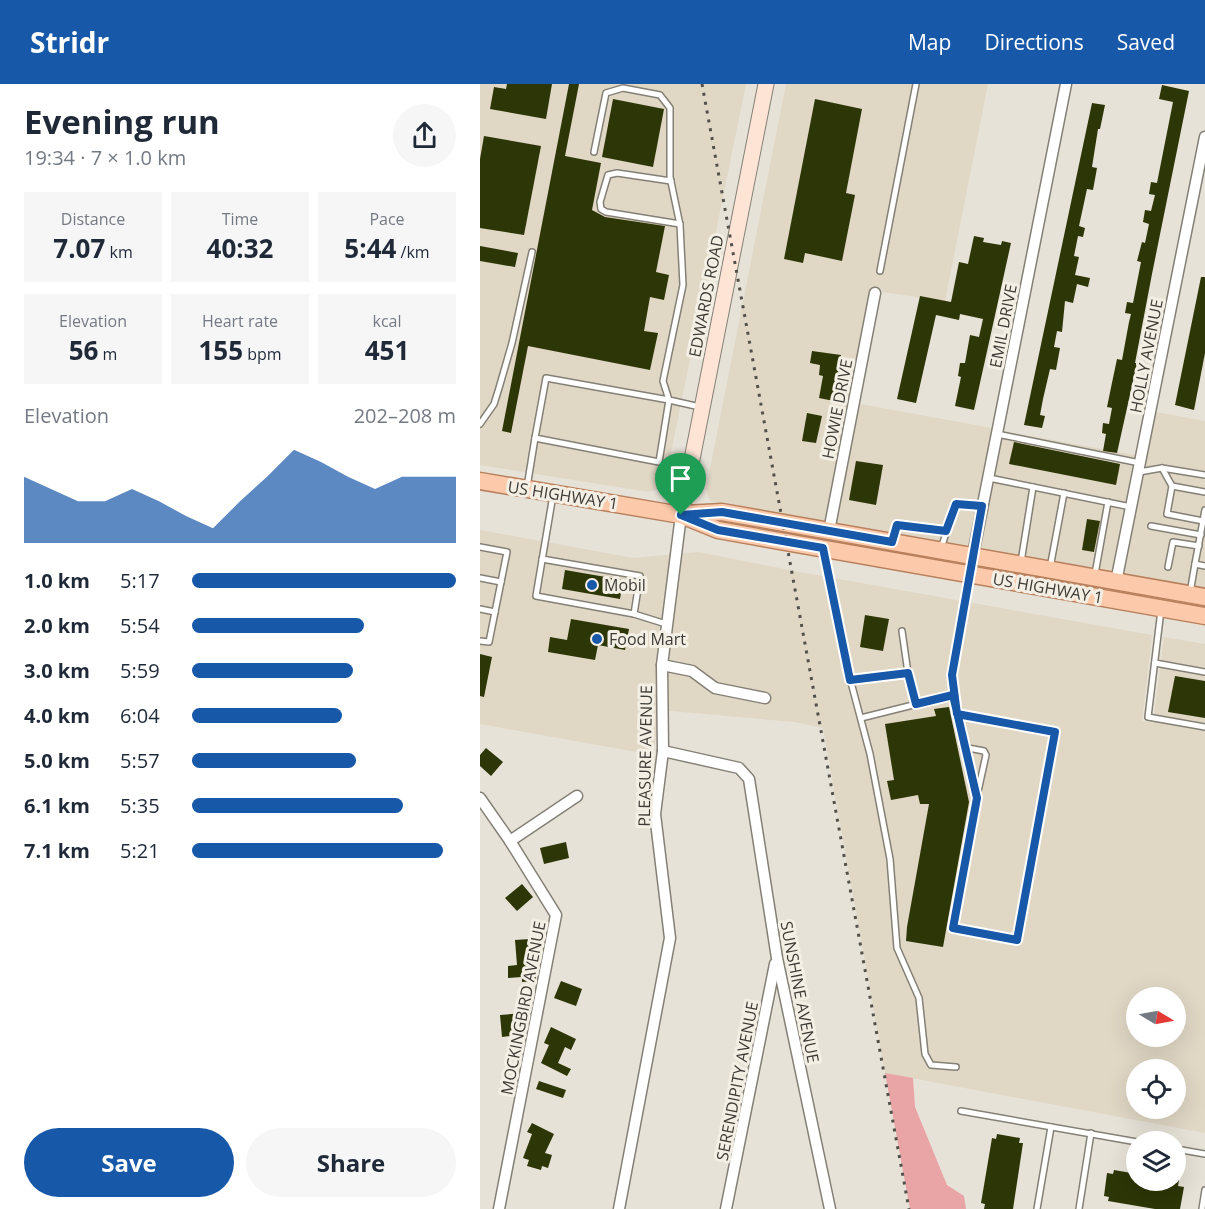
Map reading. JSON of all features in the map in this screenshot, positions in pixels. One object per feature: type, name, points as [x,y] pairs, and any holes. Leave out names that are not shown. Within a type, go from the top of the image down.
[{"type":"main road","name":"EDWARDS ROAD","points":[[681,515],[766,84]]},
{"type":"main road","name":"US HIGHWAY 1","points":[[480,481],[681,515],[718,530],[1205,616]]},
{"type":"main road","name":"US HIGHWAY 1","points":[[681,515],[722,512],[1197,596]]},
{"type":"street","name":"EMIL DRIVE","points":[[969,574],[1066,84]]},
{"type":"street","name":"HOLLY AVENUE","points":[[1116,582],[1205,137]]},
{"type":"street","name":"HOWIE DRIVE","points":[[829,531],[875,293]]},
{"type":"street","name":"PLEASURE AVENUE","points":[[619,1209],[670,938],[655,814],[663,752],[662,665],[681,515]]},
{"type":"street","points":[[662,665],[692,670],[716,688],[765,698]]},
{"type":"street","name":"SUNSHINE AVENUE","points":[[663,752],[739,768],[749,779],[777,958],[830,1209]]},
{"type":"street","points":[[510,841],[576,796]]},
{"type":"street","name":"MOCKINGBIRD AVENUE","points":[[480,798],[556,915],[499,1209]]},
{"type":"street","name":"SERENDIPITY AVENUE","points":[[726,1209],[777,958]]},
{"type":"lane","points":[[880,271],[916,84]]},
{"type":"lane","points":[[535,438],[659,462],[669,400],[663,381],[683,285],[680,224],[671,181],[670,108],[660,95],[623,88],[606,93],[594,152]]},
{"type":"lane","points":[[671,181],[617,173],[608,176],[600,202],[601,209],[606,212],[680,224]]},
{"type":"lane","points":[[480,424],[494,404],[499,388],[512,343],[532,252]]},
{"type":"lane","points":[[527,489],[546,378],[702,407]]},
{"type":"lane","points":[[996,434],[1139,468],[1162,468],[1205,475]]},
{"type":"lane","points":[[1162,468],[1172,486],[1167,514],[1203,521]]},
{"type":"lane","points":[[988,478],[1131,507]]},
{"type":"lane","points":[[1172,486],[1205,492]]},
{"type":"lane","points":[[1021,565],[1034,487]]},
{"type":"lane","points":[[554,493],[536,596],[634,614],[667,624]]},
{"type":"lane","points":[[1050,570],[1064,493]]},
{"type":"lane","points":[[1095,578],[1108,502]]},
{"type":"lane","points":[[941,551],[956,504],[982,506]]},
{"type":"lane","points":[[1197,596],[1195,564],[1205,510]]},
{"type":"lane","points":[[892,542],[897,525],[946,531]]},
{"type":"lane","points":[[1151,526],[1201,535]]},
{"type":"lane","points":[[1168,567],[1173,542],[1198,546]]},
{"type":"lane","points":[[480,547],[507,552],[489,642],[480,641]]},
{"type":"lane","points":[[823,548],[850,680],[870,754],[890,858],[897,948],[919,998],[925,1054],[931,1065],[956,1067]]},
{"type":"lane","points":[[543,559],[640,576],[634,614]]},
{"type":"lane","points":[[1195,564],[1205,566]]},
{"type":"lane","points":[[969,574],[952,675],[953,695],[963,747],[977,798]]},
{"type":"lane","points":[[480,578],[501,582]]},
{"type":"lane","points":[[1161,608],[1148,717],[1205,727]]},
{"type":"lane","points":[[480,609],[495,612]]},
{"type":"lane","points":[[902,631],[908,673],[916,704]]},
{"type":"lane","points":[[1155,663],[1205,672]]},
{"type":"lane","points":[[850,680],[908,673]]},
{"type":"lane","points":[[861,718],[953,695]]},
{"type":"lane","points":[[957,714],[1055,732],[1017,940],[953,928],[986,755],[984,751],[963,747]]},
{"type":"lane","points":[[961,1111],[1126,1140]]},
{"type":"lane","points":[[1037,1209],[1051,1127]]},
{"type":"lane","points":[[1079,1209],[1091,1134]]},
{"type":"lane","points":[[1186,1151],[1205,1154]]},
{"type":"lane","points":[[1202,1209],[1205,1190]]},
{"type":"shaded area","points":[[480,84],[746,84],[664,487],[649,492],[480,465]]},
{"type":"shaded area","points":[[786,84],[988,84],[945,301],[882,292],[882,289],[871,287],[824,523],[710,501],[706,489]]},
{"type":"shaded area","points":[[860,404],[992,428],[967,550],[836,525]]},
{"type":"shaded area","points":[[1156,412],[1205,421],[1205,592],[1123,577]]},
{"type":"shaded area","points":[[1003,431],[1135,455],[1111,575],[979,552]]},
{"type":"shaded area","points":[[480,530],[633,558],[699,552],[1152,635],[1142,721],[1153,723],[1164,637],[1205,644],[1205,1133],[1130,1119],[1186,1119],[1186,1059],[1126,1059],[1126,1118],[885,1073],[823,728],[794,722],[660,710],[653,755],[480,724]]},
{"type":"shaded area","points":[[885,1073],[913,1078],[915,1107],[947,1185],[964,1196],[966,1209],[910,1209]]},
{"type":"building","points":[[507,84],[552,84],[546,119],[490,109],[494,87],[506,89]]},
{"type":"building","points":[[569,84],[579,84],[565,156],[601,163],[592,210],[605,217],[665,226],[656,272],[669,275],[664,300],[650,297],[644,331],[658,333],[650,370],[528,346],[511,433],[502,431]]},
{"type":"building","points":[[1162,85],[1189,91],[1135,363],[1137,363],[1117,453],[1103,451],[1106,434],[1102,433],[1103,423],[1109,424],[1112,408],[1107,407],[1117,359],[1122,360],[1131,314],[1125,313],[1127,302],[1133,303],[1141,262],[1137,261],[1142,242],[1145,243],[1149,224],[1143,222],[1145,210],[1151,211],[1155,195],[1149,194],[1151,182],[1157,183],[1173,102],[1159,99]]},
{"type":"building","points":[[613,99],[664,109],[653,167],[602,157]]},
{"type":"building","points":[[815,99],[862,109],[846,193],[855,195],[842,261],[805,253],[803,263],[784,259]]},
{"type":"building","points":[[1092,103],[1105,105],[1100,129],[1098,129],[1092,167],[1097,168],[1093,190],[1087,189],[1079,226],[1085,228],[1083,237],[1078,236],[1074,256],[1079,257],[1075,275],[1090,278],[1088,287],[1077,284],[1073,303],[1065,301],[1062,332],[1057,331],[1054,347],[1060,348],[1056,370],[1050,369],[1040,415],[1045,416],[1042,428],[1024,425]]},
{"type":"building","points":[[484,136],[541,146],[524,235],[480,228],[480,159]]},
{"type":"building","points":[[974,236],[984,238],[983,242],[1001,245],[1002,241],[1011,243],[974,410],[955,406],[961,377],[958,376],[960,363],[965,363],[970,335],[979,337],[983,319],[960,314],[959,320],[936,315],[916,403],[897,399],[920,296],[951,302],[959,262],[968,264]]},
{"type":"building","points":[[480,246],[518,253],[515,267],[480,261]]},
{"type":"building","points":[[1201,277],[1205,277],[1205,353],[1194,410],[1175,405]]},
{"type":"building","points":[[812,351],[841,355],[834,401],[819,398],[823,376],[819,375],[820,365],[810,363]]},
{"type":"building","points":[[807,413],[822,416],[816,443],[802,441]]},
{"type":"building","points":[[1014,442],[1120,464],[1116,485],[1009,464]]},
{"type":"building","points":[[856,461],[883,465],[876,505],[849,500]]},
{"type":"building","points":[[1087,519],[1100,521],[1094,552],[1082,550]]},
{"type":"building","name":"Mobil","points":[[565,570],[623,580],[620,599],[562,589]]},
{"type":"building","points":[[865,615],[889,619],[883,651],[860,647]]},
{"type":"building","name":"Food Mart","points":[[571,619],[629,629],[625,650],[598,645],[595,660],[548,652],[550,637],[567,640]]},
{"type":"building","points":[[480,654],[492,657],[484,697],[480,696]]},
{"type":"building","points":[[1175,676],[1205,681],[1205,718],[1168,712]]},
{"type":"building","points":[[949,707],[969,802],[943,947],[906,941],[929,804],[920,804],[918,795],[891,800],[887,781],[894,780],[885,724],[936,716],[934,709]]},
{"type":"building","points":[[486,748],[503,762],[491,776],[480,766],[480,755]]},
{"type":"building","points":[[566,842],[569,858],[544,864],[540,848]]},
{"type":"building","points":[[522,884],[533,897],[517,911],[505,898]]},
{"type":"building","points":[[530,939],[530,944],[540,943],[541,955],[535,955],[536,981],[522,982],[522,977],[508,978],[508,966],[517,965],[515,940]]},
{"type":"building","points":[[561,981],[582,989],[576,1006],[554,998]]},
{"type":"building","points":[[525,1013],[525,1034],[502,1037],[500,1015]]},
{"type":"building","points":[[551,1027],[576,1039],[571,1050],[565,1047],[558,1063],[571,1069],[567,1076],[541,1063],[549,1045],[544,1043]]},
{"type":"building","points":[[539,1081],[566,1090],[563,1098],[536,1089]]},
{"type":"building","points":[[532,1123],[554,1134],[545,1153],[552,1155],[548,1168],[542,1166],[541,1170],[527,1166],[529,1160],[523,1158],[532,1134],[527,1132]]},
{"type":"building","points":[[997,1134],[1020,1138],[1019,1143],[1023,1143],[1013,1209],[984,1209],[985,1204],[981,1203],[992,1138],[996,1139]]},
{"type":"building","points":[[1114,1170],[1126,1172],[1126,1191],[1183,1191],[1180,1209],[1155,1209],[1108,1201],[1109,1197],[1104,1196],[1107,1173],[1113,1174]]},
{"type":"railway","points":[[702,84],[909,1209]]},
{"type":"place","name":"Mobil","points":[[592,585]]},
{"type":"place","name":"Food Mart","points":[[597,639]]},
{"type":"route","points":[[956,504],[982,506],[952,675],[957,714],[1055,732],[1017,940],[953,928],[977,798],[963,747],[953,695],[916,704],[908,673],[850,680],[823,548],[718,530],[681,515],[722,512],[892,542],[897,525],[946,531],[956,504]]}]
